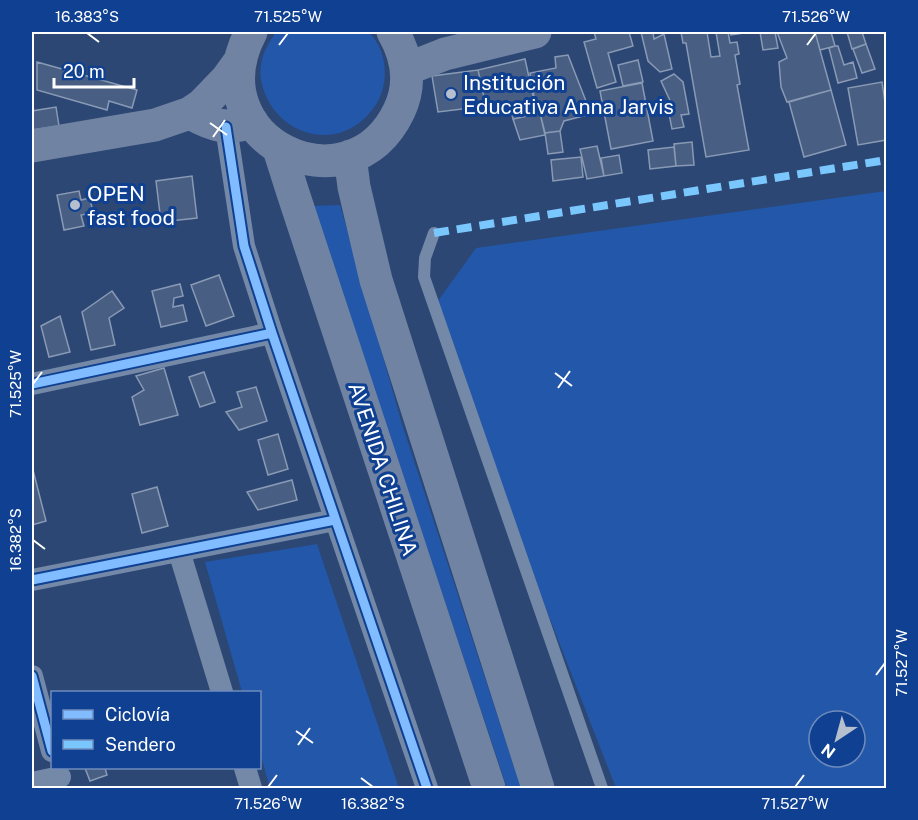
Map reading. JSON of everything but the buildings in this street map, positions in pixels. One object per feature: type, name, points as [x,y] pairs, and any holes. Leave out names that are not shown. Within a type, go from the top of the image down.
[{"type":"main road","points":[[190,113],[213,124],[239,125],[264,137],[279,149],[296,156],[314,160],[332,160],[350,156],[367,148],[382,137],[394,123],[402,105],[406,87],[406,69],[401,46],[393,32]]},
{"type":"main road","points":[[406,69],[445,54],[535,32]]},
{"type":"main road","points":[[32,146],[155,125],[190,113],[202,105],[227,79],[245,46]]},
{"type":"main road","points":[[239,125],[245,108],[238,77],[245,46]]},
{"type":"main road","name":"AVENIDA CHILINA","points":[[279,149],[489,789]]},
{"type":"main road","points":[[350,156],[354,187],[376,280],[538,789]]},
{"type":"street","points":[[239,125],[244,246],[427,789]]},
{"type":"street","points":[[32,384],[272,333]]},
{"type":"street","points":[[32,579],[335,520]]},
{"type":"street","points":[[179,551],[221,691]]},
{"type":"street","points":[[32,676],[51,747]]},
{"type":"street","points":[[245,769],[251,789]]},
{"type":"street","points":[[32,783],[60,778]]},
{"type":"lane","points":[[434,232],[425,258],[424,277],[602,789]]},
{"type":"shaded area","points":[[276,32],[369,32],[380,49],[385,76],[380,98],[369,114],[352,128],[324,135],[296,128],[284,120],[266,96],[260,69],[263,56]]},
{"type":"shaded area","points":[[886,191],[886,788],[616,788],[430,312],[476,248]]},
{"type":"shaded area","points":[[340,205],[402,424],[521,788],[507,788],[313,206]]},
{"type":"shaded area","points":[[317,544],[399,788],[270,788],[261,756],[261,691],[242,691],[205,562]]},
{"type":"marked path","points":[[434,233],[886,160]]},
{"type":"cycle path","points":[[226,127],[244,246],[427,788]]},
{"type":"cycle path","points":[[32,384],[272,333]]},
{"type":"cycle path","points":[[32,580],[335,520]]},
{"type":"cycle path","points":[[32,676],[51,747]]},
{"type":"place","name":"Institución Educativa Anna Jarvis","points":[[451,94]]},
{"type":"place","name":"OPEN fast food","points":[[75,205]]}]
